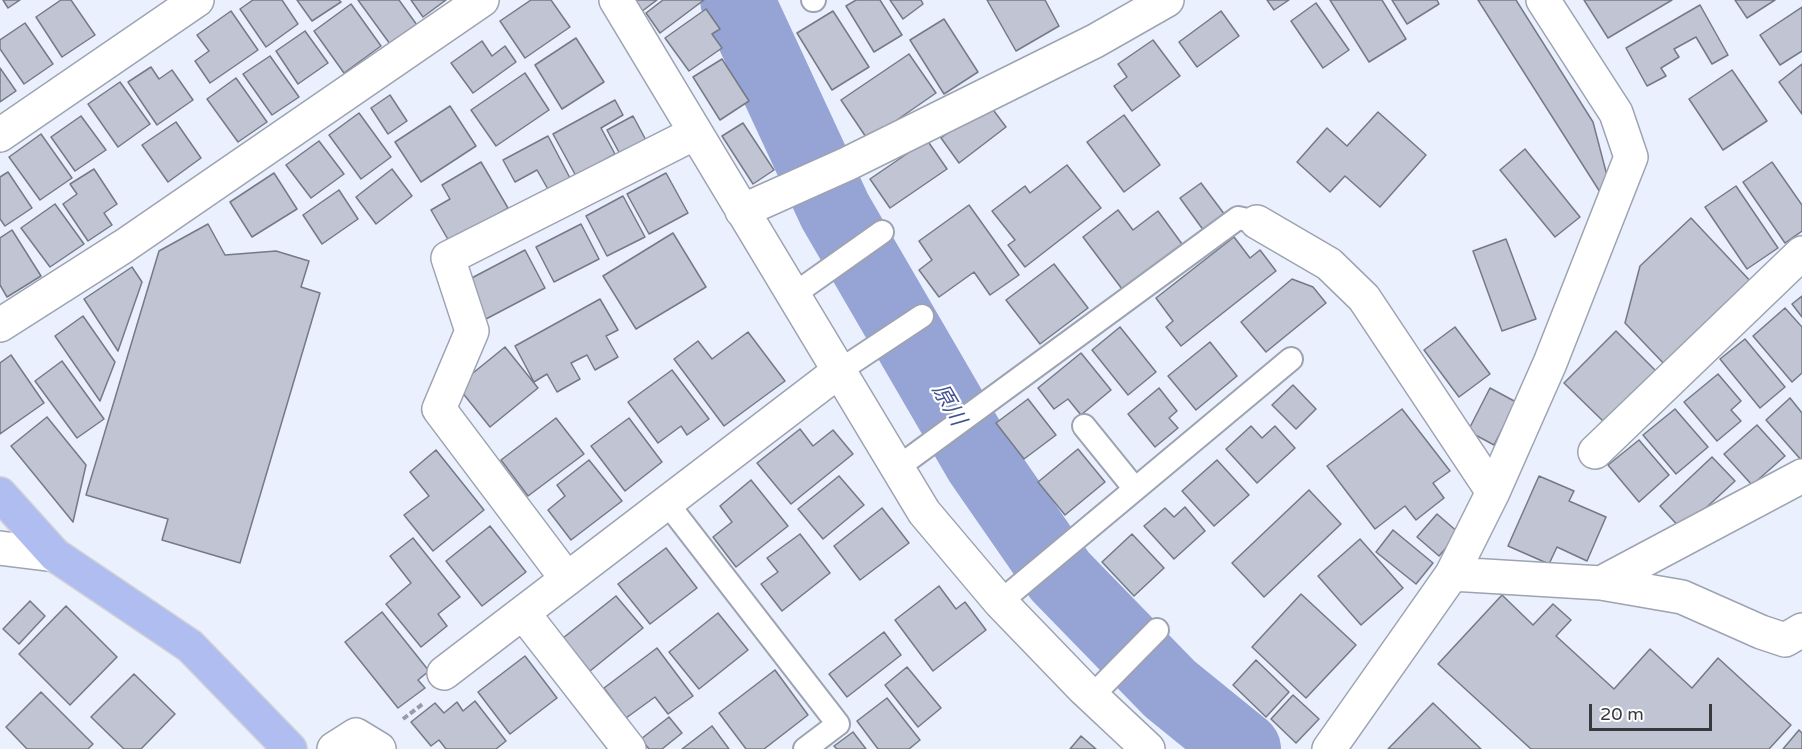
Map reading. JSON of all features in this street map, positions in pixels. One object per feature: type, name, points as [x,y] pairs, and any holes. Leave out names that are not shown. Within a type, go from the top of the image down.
[{"type":"main road","points":[[0,494],[55,555],[190,646],[290,749]]},
{"type":"street","points":[[0,135],[198,0]]},
{"type":"street","points":[[0,325],[124,246],[482,0]]},
{"type":"street","points":[[616,0],[742,211],[801,290],[847,366],[897,468],[924,512],[1011,594],[1148,749]]},
{"type":"street","points":[[742,211],[847,164],[1074,52],[1167,0]]},
{"type":"street","points":[[1329,749],[1452,574],[1493,492],[1550,363],[1631,156],[1616,113],[1543,0]]},
{"type":"street","points":[[567,579],[440,409],[472,331],[448,258],[695,133]]},
{"type":"street","points":[[1257,222],[1329,264],[1364,298],[1493,492]]},
{"type":"street","points":[[1595,452],[1802,253]]},
{"type":"street","points":[[444,673],[847,366]]},
{"type":"street","points":[[1601,583],[1802,476]]},
{"type":"street","points":[[0,548],[55,555]]},
{"type":"street","points":[[1452,574],[1601,583],[1682,597],[1761,632],[1785,640],[1802,630]]},
{"type":"street","points":[[523,613],[629,749]]},
{"type":"street","points":[[333,749],[356,735],[375,746]]},
{"type":"lane","points":[[897,468],[1238,218],[1257,222]]},
{"type":"lane","points":[[801,290],[882,232]]},
{"type":"lane","points":[[847,366],[922,316]]},
{"type":"lane","points":[[1011,594],[1291,359]]},
{"type":"lane","points":[[1084,426],[1135,489]]},
{"type":"lane","points":[[667,502],[838,724],[805,749]]},
{"type":"lane","points":[[1098,690],[1157,630]]},
{"type":"path","points":[[375,746],[442,689],[444,673]]},
{"type":"building","points":[[3,0],[20,0],[8,8]]},
{"type":"building","points":[[61,0],[71,0],[95,35],[62,57],[36,17]]},
{"type":"building","points":[[253,0],[282,0],[298,24],[266,47],[240,9]]},
{"type":"building","points":[[297,0],[339,0],[341,2],[312,21]]},
{"type":"building","points":[[358,0],[399,0],[417,25],[390,44]]},
{"type":"building","points":[[411,0],[446,0],[423,17]]},
{"type":"building","points":[[531,0],[551,0],[570,27],[525,58],[500,21]]},
{"type":"building","points":[[633,0],[657,0],[641,12]]},
{"type":"building","points":[[663,0],[704,0],[660,33],[646,13]]},
{"type":"building","points":[[856,0],[880,0],[902,35],[874,52],[846,6]]},
{"type":"building","points":[[890,0],[921,0],[923,4],[903,19]]},
{"type":"building","points":[[987,0],[1045,0],[1059,26],[1016,51]]},
{"type":"building","points":[[1267,0],[1289,0],[1274,10]]},
{"type":"building","points":[[1330,0],[1382,0],[1406,39],[1369,62]]},
{"type":"building","points":[[1392,0],[1437,0],[1439,4],[1407,24]]},
{"type":"building","points":[[1478,0],[1516,0],[1593,122],[1610,187],[1600,192]]},
{"type":"building","points":[[1584,0],[1672,0],[1608,38]]},
{"type":"building","points":[[1735,0],[1775,0],[1747,18]]},
{"type":"building","points":[[1316,3],[1349,50],[1323,68],[1291,21]]},
{"type":"building","points":[[351,4],[381,46],[344,73],[314,31]]},
{"type":"building","points":[[1700,5],[1728,55],[1712,64],[1696,37],[1674,49],[1679,57],[1661,68],[1666,76],[1647,86],[1626,48]]},
{"type":"building","points":[[1802,7],[1802,51],[1780,65],[1760,35]]},
{"type":"building","points":[[706,9],[720,29],[712,34],[722,48],[689,71],[665,38]]},
{"type":"building","points":[[231,11],[258,50],[210,83],[195,61],[209,51],[197,35]]},
{"type":"building","points":[[833,11],[869,67],[832,90],[797,33]]},
{"type":"building","points":[[1221,11],[1239,36],[1197,67],[1179,42]]},
{"type":"building","points":[[944,19],[978,72],[944,94],[910,40]]},
{"type":"building","points":[[25,23],[53,64],[24,84],[0,49],[0,40]]},
{"type":"building","points":[[305,31],[328,63],[298,84],[276,51]]},
{"type":"building","points":[[576,38],[604,82],[562,109],[535,65]]},
{"type":"building","points":[[1153,40],[1180,76],[1132,111],[1114,86],[1127,77],[1118,64]]},
{"type":"building","points":[[482,41],[492,56],[505,46],[516,62],[473,93],[451,63]]},
{"type":"building","points":[[909,54],[936,93],[868,140],[841,100]]},
{"type":"building","points":[[270,56],[299,97],[272,115],[243,74]]},
{"type":"building","points":[[722,59],[749,101],[720,120],[693,77]]},
{"type":"building","points":[[1802,64],[1802,114],[1779,82]]},
{"type":"building","points":[[151,67],[159,79],[172,70],[193,100],[157,125],[128,82]]},
{"type":"building","points":[[0,68],[16,91],[0,102]]},
{"type":"building","points":[[1732,70],[1767,121],[1723,150],[1689,99]]},
{"type":"building","points":[[525,73],[549,110],[496,146],[471,110]]},
{"type":"building","points":[[236,78],[267,122],[238,142],[207,99]]},
{"type":"building","points":[[120,82],[150,124],[118,147],[88,104]]},
{"type":"building","points":[[390,95],[407,121],[388,134],[371,108]]},
{"type":"building","points":[[615,100],[623,115],[601,128],[615,154],[576,176],[553,134]]},
{"type":"building","points":[[988,103],[1006,127],[959,163],[941,138]]},
{"type":"building","points":[[450,106],[476,146],[421,182],[395,142]]},
{"type":"building","points":[[1378,112],[1426,155],[1380,207],[1345,176],[1330,192],[1297,162],[1327,128],[1347,146]]},
{"type":"building","points":[[359,113],[391,157],[361,179],[329,135]]},
{"type":"building","points":[[1124,115],[1160,165],[1124,192],[1087,142]]},
{"type":"building","points":[[81,116],[106,150],[75,171],[51,137]]},
{"type":"building","points":[[633,116],[647,142],[621,156],[607,130]]},
{"type":"building","points":[[176,122],[201,158],[168,182],[142,145]]},
{"type":"building","points":[[743,123],[774,170],[753,184],[722,136]]},
{"type":"building","points":[[41,134],[72,178],[40,200],[9,157]]},
{"type":"building","points":[[548,136],[571,180],[549,191],[537,170],[515,182],[503,160]]},
{"type":"building","points":[[927,140],[947,169],[890,208],[870,179]]},
{"type":"building","points":[[319,141],[344,174],[311,198],[286,165]]},
{"type":"building","points":[[1525,149],[1580,217],[1555,237],[1500,170]]},
{"type":"building","points":[[481,162],[508,208],[450,243],[431,210],[450,199],[442,185]]},
{"type":"building","points":[[1772,162],[1802,205],[1802,231],[1785,243],[1743,182]]},
{"type":"building","points":[[1067,165],[1101,208],[1025,267],[1008,245],[1015,240],[992,211],[1025,186],[1030,193]]},
{"type":"building","points":[[94,169],[117,204],[104,213],[112,225],[88,241],[63,204],[77,194],[70,184]]},
{"type":"building","points":[[392,169],[412,196],[376,224],[356,197]]},
{"type":"building","points":[[8,172],[32,208],[5,226],[0,219],[0,177]]},
{"type":"building","points":[[274,173],[297,209],[252,237],[230,202]]},
{"type":"building","points":[[666,173],[688,213],[649,234],[627,194]]},
{"type":"building","points":[[1201,183],[1225,215],[1204,231],[1180,198]]},
{"type":"building","points":[[1736,186],[1778,248],[1747,269],[1705,207]]},
{"type":"building","points":[[339,190],[358,219],[322,244],[303,215]]},
{"type":"building","points":[[623,196],[645,237],[607,256],[586,216]]},
{"type":"building","points":[[55,204],[84,244],[50,267],[21,228]]},
{"type":"building","points":[[969,205],[1019,275],[990,295],[974,272],[939,297],[919,270],[932,260],[919,241]]},
{"type":"building","points":[[1118,210],[1133,230],[1158,211],[1182,244],[1122,289],[1083,237]]},
{"type":"building","points":[[1691,218],[1754,285],[1667,367],[1625,323],[1640,266]]},
{"type":"building","points":[[208,224],[225,255],[276,251],[309,261],[301,287],[320,293],[240,563],[162,540],[168,519],[86,495],[159,251]]},
{"type":"building","points":[[581,224],[599,259],[554,282],[536,247]]},
{"type":"building","points":[[12,230],[41,276],[7,297],[0,285],[0,238]]},
{"type":"building","points":[[673,233],[706,287],[636,329],[603,276]]},
{"type":"building","points":[[1234,237],[1250,258],[1260,250],[1276,271],[1181,346],[1166,327],[1173,321],[1156,298]]},
{"type":"building","points":[[1506,239],[1536,319],[1502,331],[1473,251]]},
{"type":"building","points":[[525,250],[545,288],[486,319],[466,281]]},
{"type":"building","points":[[1054,264],[1088,308],[1040,344],[1006,300]]},
{"type":"building","points":[[132,267],[142,282],[118,351],[84,299]]},
{"type":"building","points":[[1292,279],[1313,287],[1326,303],[1266,352],[1241,322]]},
{"type":"building","points":[[1802,296],[1802,317],[1792,304]]},
{"type":"building","points":[[600,299],[618,330],[606,336],[618,357],[595,370],[587,355],[571,363],[580,379],[557,392],[547,374],[534,382],[515,346]]},
{"type":"building","points":[[1785,308],[1802,327],[1802,373],[1792,382],[1753,336]]},
{"type":"building","points":[[83,316],[115,362],[100,401],[55,336]]},
{"type":"building","points":[[1120,327],[1156,372],[1128,395],[1092,350]]},
{"type":"building","points":[[1455,327],[1490,374],[1459,397],[1424,350]]},
{"type":"building","points":[[1616,331],[1656,371],[1605,423],[1564,383]]},
{"type":"building","points":[[748,332],[785,381],[724,426],[674,359],[698,341],[712,359]]},
{"type":"building","points":[[1745,339],[1785,387],[1760,408],[1720,359]]},
{"type":"building","points":[[1210,342],[1237,376],[1196,410],[1168,376]]},
{"type":"building","points":[[505,347],[538,388],[490,427],[457,386]]},
{"type":"building","points":[[1081,353],[1111,390],[1081,415],[1068,399],[1054,409],[1038,388]]},
{"type":"building","points":[[11,355],[44,403],[0,434],[0,363]]},
{"type":"building","points":[[62,361],[104,419],[77,438],[35,381]]},
{"type":"building","points":[[672,370],[709,419],[687,435],[681,426],[658,443],[628,402]]},
{"type":"building","points":[[1718,374],[1741,401],[1731,410],[1741,421],[1717,441],[1684,402]]},
{"type":"building","points":[[1293,385],[1316,409],[1296,429],[1272,405]]},
{"type":"building","points":[[1159,388],[1177,411],[1169,418],[1178,428],[1155,447],[1128,414]]},
{"type":"building","points":[[1490,388],[1516,402],[1494,445],[1468,431]]},
{"type":"building","points":[[1790,398],[1802,413],[1802,461],[1766,420]]},
{"type":"building","points":[[1028,399],[1056,435],[1024,459],[996,423]]},
{"type":"building","points":[[1402,409],[1450,471],[1433,483],[1444,498],[1416,520],[1405,506],[1375,529],[1327,466]]},
{"type":"building","points":[[1675,409],[1708,447],[1676,474],[1643,435]]},
{"type":"building","points":[[47,417],[86,465],[73,522],[11,446]]},
{"type":"building","points":[[556,418],[584,454],[528,496],[501,460]]},
{"type":"building","points":[[629,418],[662,462],[625,491],[591,446]]},
{"type":"building","points":[[1757,425],[1785,456],[1752,485],[1724,454]]},
{"type":"building","points":[[1251,426],[1262,438],[1275,426],[1295,448],[1257,483],[1226,449]]},
{"type":"building","points":[[800,429],[813,446],[833,430],[853,454],[791,504],[757,463]]},
{"type":"building","points":[[1639,440],[1669,475],[1639,502],[1608,465]]},
{"type":"building","points":[[1078,449],[1105,482],[1065,515],[1038,482]]},
{"type":"building","points":[[436,450],[484,510],[433,551],[404,515],[429,496],[410,472]]},
{"type":"building","points":[[1712,457],[1735,481],[1682,530],[1660,506]]},
{"type":"building","points":[[589,460],[622,501],[571,540],[548,510],[565,496],[557,485]]},
{"type":"building","points":[[1217,460],[1249,495],[1214,526],[1182,491]]},
{"type":"building","points":[[839,476],[864,505],[823,539],[798,509]]},
{"type":"building","points":[[1539,476],[1574,491],[1569,501],[1606,517],[1587,561],[1557,547],[1549,564],[1508,546]]},
{"type":"building","points":[[751,480],[788,526],[736,567],[713,537],[732,522],[720,506]]},
{"type":"building","points":[[1309,490],[1341,524],[1264,597],[1232,563]]},
{"type":"building","points":[[1185,507],[1205,531],[1174,559],[1144,526],[1165,508],[1174,517]]},
{"type":"building","points":[[882,508],[909,543],[860,580],[834,546]]},
{"type":"building","points":[[1437,514],[1459,533],[1439,556],[1417,537]]},
{"type":"building","points":[[490,526],[526,572],[482,606],[446,561]]},
{"type":"building","points":[[1393,530],[1433,563],[1416,584],[1376,552]]},
{"type":"building","points":[[800,534],[830,573],[782,611],[761,584],[778,572],[767,558]]},
{"type":"building","points":[[1132,534],[1164,568],[1134,596],[1102,562]]},
{"type":"building","points":[[413,538],[460,597],[438,614],[447,626],[421,647],[386,604],[411,583],[390,556]]},
{"type":"building","points":[[1360,539],[1403,588],[1361,625],[1318,576]]},
{"type":"building","points":[[666,548],[697,588],[650,624],[618,584]]},
{"type":"building","points":[[939,586],[956,609],[965,602],[986,630],[933,671],[895,620]]},
{"type":"building","points":[[1301,594],[1356,645],[1306,698],[1252,647]]},
{"type":"building","points":[[1502,595],[1533,625],[1553,604],[1571,620],[1556,636],[1614,689],[1650,649],[1692,688],[1718,658],[1791,725],[1769,749],[1531,749],[1438,664]]},
{"type":"building","points":[[616,596],[643,628],[590,671],[563,638]]},
{"type":"building","points":[[30,601],[45,616],[19,644],[3,629]]},
{"type":"building","points":[[66,606],[117,657],[70,705],[19,654]]},
{"type":"building","points":[[382,612],[429,671],[418,680],[425,688],[398,708],[345,642]]},
{"type":"building","points":[[718,613],[748,650],[699,689],[669,652]]},
{"type":"building","points":[[884,632],[901,655],[847,697],[829,674]]},
{"type":"building","points":[[657,648],[693,696],[668,714],[655,697],[626,718],[604,688]]},
{"type":"building","points":[[525,656],[557,698],[510,734],[478,692]]},
{"type":"building","points":[[1256,660],[1289,692],[1266,717],[1233,685]]},
{"type":"building","points":[[907,667],[941,708],[918,727],[885,685]]},
{"type":"building","points":[[775,670],[808,715],[764,749],[746,749],[719,713]]},
{"type":"building","points":[[134,674],[175,714],[141,749],[124,749],[91,717]]},
{"type":"building","points":[[41,692],[93,744],[88,749],[27,749],[6,727]]},
{"type":"building","points":[[1293,695],[1319,719],[1296,743],[1271,719]]},
{"type":"building","points":[[887,698],[920,740],[909,749],[878,749],[857,721]]},
{"type":"building","points":[[475,701],[506,741],[496,749],[446,749],[439,740],[431,746],[411,722],[435,703],[444,713],[457,702],[463,711]]},
{"type":"building","points":[[1433,703],[1481,749],[1388,749]]},
{"type":"building","points":[[669,717],[682,733],[662,749],[649,749],[641,739]]},
{"type":"building","points":[[712,726],[729,749],[682,749]]},
{"type":"building","points":[[1799,730],[1802,733],[1802,749],[1783,749]]},
{"type":"building","points":[[853,732],[866,749],[837,749],[834,746]]},
{"type":"building","points":[[1081,736],[1096,749],[1070,749]]},
{"type":"waterway","name":"原川","points":[[737,0],[835,211],[981,462],[1060,576],[1170,689],[1244,749]]}]
